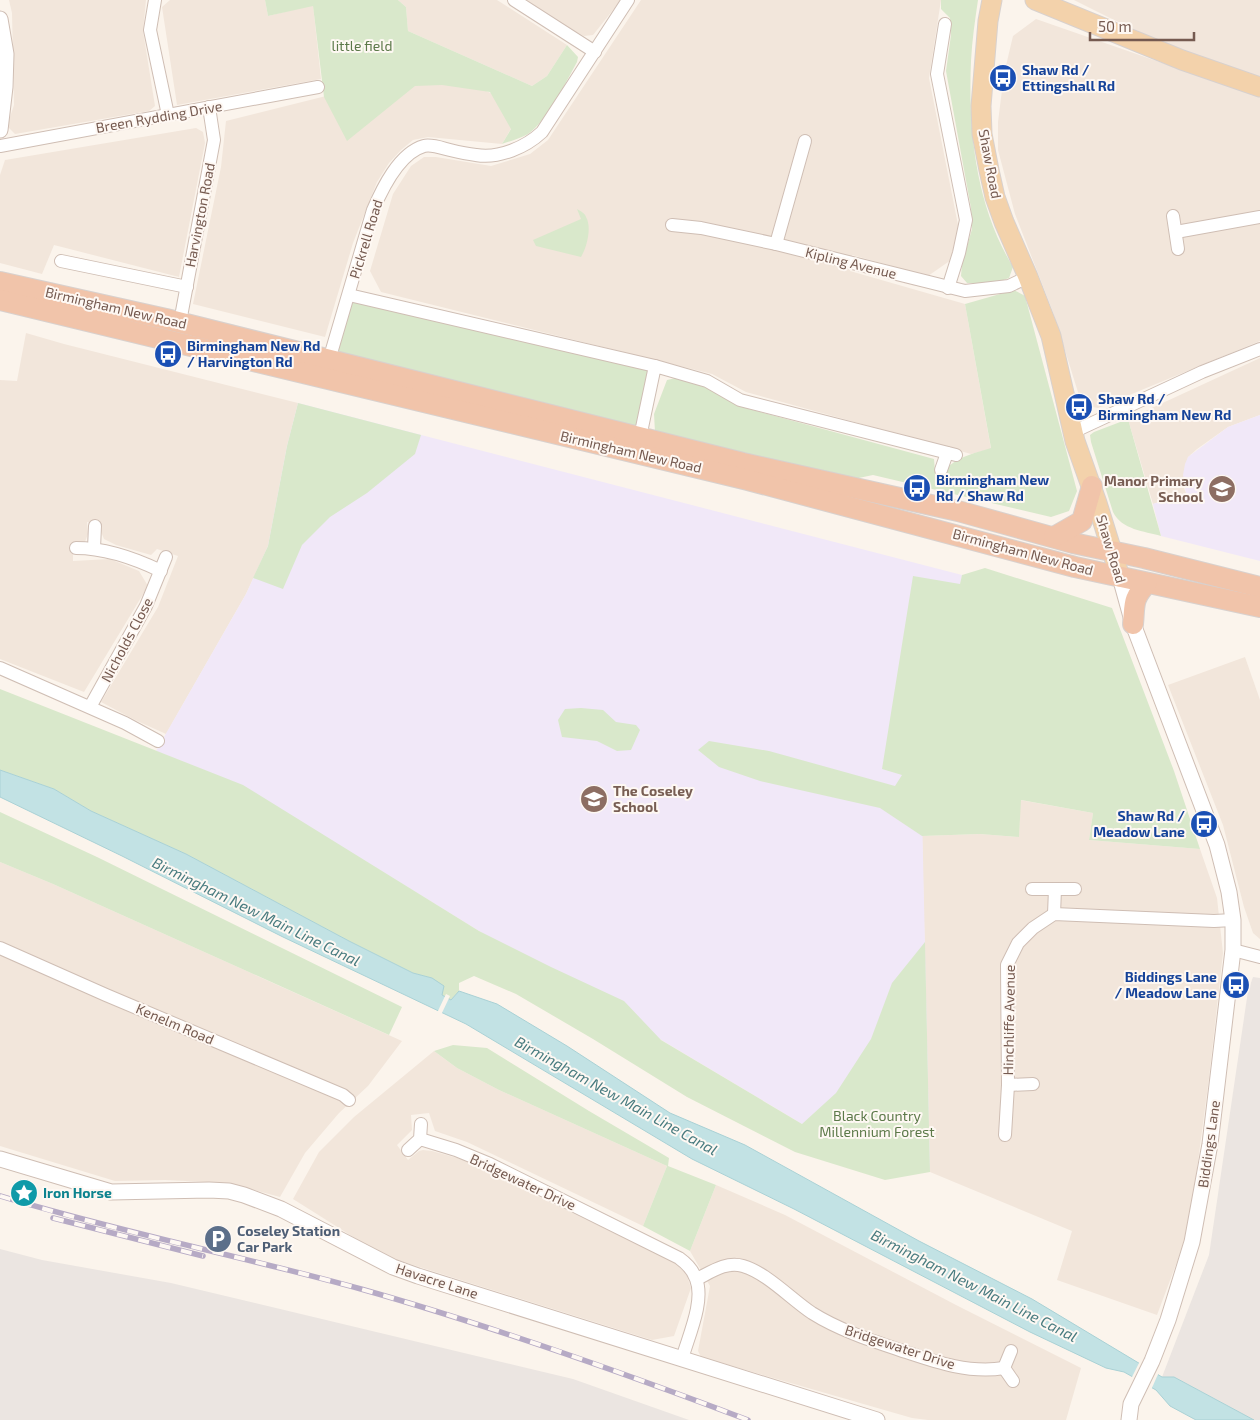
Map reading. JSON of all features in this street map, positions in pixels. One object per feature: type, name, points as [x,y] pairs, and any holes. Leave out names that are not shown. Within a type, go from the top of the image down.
[{"type":"highway","name":"Birmingham New Road","points":[[0,282],[180,322],[327,369],[1120,577],[1260,607]]},
{"type":"highway","name":"Birmingham New Road","points":[[0,300],[175,343],[327,369],[640,437],[742,463],[958,511],[1073,544],[1112,551],[1260,587]]},
{"type":"highway","points":[[175,343],[180,322]]},
{"type":"highway","points":[[1054,537],[1082,521],[1092,486]]},
{"type":"highway","points":[[1133,624],[1135,598],[1147,583]]},
{"type":"main road","name":"Shaw Road","points":[[992,0],[988,20],[981,106],[982,134],[995,197],[1051,336],[1073,432],[1120,577]]},
{"type":"main road","points":[[1035,0],[1182,60],[1260,87]]},
{"type":"street","points":[[155,0],[150,30],[168,115]]},
{"type":"street","points":[[514,0],[595,52]]},
{"type":"street","name":"Pickrell Road","points":[[327,369],[373,210],[382,188],[394,170],[414,150],[426,146],[486,156],[511,151],[532,141],[542,132],[628,0]]},
{"type":"street","points":[[0,19],[6,54],[5,87],[0,130]]},
{"type":"street","points":[[945,24],[937,74],[966,220],[959,253],[948,288]]},
{"type":"street","name":"Breen Rydding Drive","points":[[0,146],[318,87]]},
{"type":"street","name":"Harvington Road","points":[[180,322],[214,140],[209,107]]},
{"type":"street","points":[[776,244],[806,141]]},
{"type":"street","points":[[1173,216],[1178,249]]},
{"type":"street","points":[[1176,232],[1260,217]]},
{"type":"street","name":"Kipling Avenue","points":[[672,225],[700,228],[776,244],[966,291],[1008,286],[1028,277]]},
{"type":"street","points":[[61,261],[187,287]]},
{"type":"street","points":[[349,295],[655,366],[707,381],[740,400],[951,454],[941,470]]},
{"type":"street","points":[[1073,432],[1202,372],[1260,349]]},
{"type":"street","name":"Birmingham New Road","points":[[640,437],[655,366]]},
{"type":"street","points":[[94,548],[95,526]]},
{"type":"street","points":[[76,548],[94,548],[141,562],[161,571]]},
{"type":"street","name":"Nicholds Close","points":[[90,707],[146,606],[166,557]]},
{"type":"street","name":"Shaw Road","points":[[1120,577],[1133,624],[1217,845],[1229,892],[1233,920]]},
{"type":"street","points":[[0,668],[125,723],[158,741]]},
{"type":"street","points":[[1032,889],[1075,889]]},
{"type":"street","points":[[1055,889],[1054,914],[1214,922],[1233,920]]},
{"type":"street","name":"Hinchliffe Avenue","points":[[1005,1135],[1008,1084],[1007,965],[1018,943],[1033,928],[1054,914]]},
{"type":"street","name":"Biddings Lane","points":[[1128,1420],[1131,1404],[1152,1361],[1168,1320],[1192,1242],[1210,1144],[1233,950],[1233,920]]},
{"type":"street","name":"Kenelm Road","points":[[0,948],[343,1095],[350,1100]]},
{"type":"street","points":[[1233,950],[1260,957]]},
{"type":"street","name":"Hinchliffe Avenue","points":[[1008,1084],[1033,1084]]},
{"type":"street","points":[[408,1150],[420,1139],[421,1124]]},
{"type":"street","name":"Bridgewater Drive","points":[[420,1139],[456,1150],[490,1164],[669,1252],[687,1264],[697,1279],[717,1268],[732,1265],[742,1266],[762,1276],[815,1314],[856,1335],[924,1358],[963,1368],[992,1370],[1004,1368]]},
{"type":"street","name":"Havacre Lane","points":[[0,1159],[111,1192],[209,1190],[229,1191],[244,1195],[281,1209],[392,1267],[877,1420]]},
{"type":"street","points":[[682,1359],[699,1300],[697,1279]]},
{"type":"street","points":[[1011,1351],[1004,1368],[1013,1381]]},
{"type":"shaded area","points":[[9,0],[146,0],[143,31],[155,106],[149,111],[15,134],[7,126],[14,105],[12,13]]},
{"type":"shaded area","points":[[170,0],[265,0],[268,16],[313,5],[321,79],[177,105],[162,7]]},
{"type":"shaded area","points":[[398,0],[497,0],[567,45],[547,76],[532,86],[408,31],[406,7]]},
{"type":"shaded area","points":[[526,0],[621,0],[593,35],[584,36],[566,27]]},
{"type":"shaded area","points":[[641,0],[941,0],[929,78],[960,235],[951,260],[928,276],[852,255],[850,271],[965,304],[991,449],[971,454],[746,392],[712,374],[381,292],[370,271],[393,194],[411,166],[424,157],[436,157],[491,166],[530,154],[548,140]]},
{"type":"shaded area","points":[[1074,0],[1260,0],[1260,77],[1177,49]]},
{"type":"shaded area","points":[[1036,19],[1260,97],[1260,341],[1098,408],[1082,405],[1053,312],[1015,214],[998,150],[998,122],[1004,74],[1013,36]]},
{"type":"shaded area","points":[[426,63],[523,108],[502,144],[428,137],[413,140],[389,163],[377,182],[353,243],[325,337],[193,304],[221,167],[226,121],[342,92]]},
{"type":"shaded area","points":[[196,128],[203,132],[205,143],[179,277],[54,245],[42,274],[0,263],[0,175],[5,160]]},
{"type":"shaded area","points":[[26,333],[298,403],[287,446],[268,546],[246,594],[166,734],[101,702],[158,607],[178,556],[157,549],[151,555],[116,545],[104,539],[98,524],[87,522],[88,534],[85,542],[73,546],[73,561],[110,559],[139,571],[148,586],[84,692],[0,659],[0,380],[17,381]]},
{"type":"shaded area","points":[[1260,358],[1260,415],[1228,427],[1197,449],[1188,457],[1183,485],[1186,493],[1153,504],[1128,419]]},
{"type":"shaded area","name":"The Coseley School","points":[[298,403],[962,575],[939,690],[922,812],[930,1172],[802,1124],[479,931],[243,786],[156,751],[246,594],[268,546],[287,446]]},
{"type":"shaded area","name":"Manor Primary School","points":[[1260,415],[1260,561],[1161,536],[1153,504],[1186,493],[1183,475],[1188,457],[1228,427]]},
{"type":"shaded area","points":[[1245,657],[1260,700],[1260,939],[1253,933],[1244,907],[1223,825],[1168,685]]},
{"type":"shaded area","points":[[1020,800],[1093,813],[1089,840],[1200,849],[1217,898],[1223,953],[1189,1230],[1157,1315],[1057,1280],[1072,1231],[930,1172],[922,836],[980,834],[1019,837]]},
{"type":"shaded area","points":[[0,862],[402,1041],[368,1086],[339,1113],[305,1153],[280,1197],[228,1183],[165,1180],[115,1181],[0,1146]]},
{"type":"shaded area","points":[[1253,977],[1260,978],[1260,1420],[1254,1420],[1174,1377],[1162,1377],[1209,1255],[1248,991]]},
{"type":"shaded area","points":[[434,1051],[457,1068],[499,1090],[667,1166],[643,1226],[467,1142],[435,1131],[429,1113],[411,1115],[412,1130],[397,1145],[408,1160],[423,1150],[461,1159],[684,1267],[691,1288],[674,1336],[652,1340],[394,1259],[358,1240],[293,1199],[319,1152],[354,1117]]},
{"type":"shaded area","points":[[716,1185],[785,1215],[1081,1368],[1066,1420],[928,1420],[912,1418],[701,1357],[698,1351],[710,1286],[690,1251]]},
{"type":"shaded area","points":[[0,1249],[42,1260],[171,1283],[573,1379],[689,1420],[0,1420]]},
{"type":"green space","name":"little field","points":[[265,0],[398,0],[406,7],[408,31],[532,86],[547,76],[567,45],[578,57],[562,90],[549,111],[528,134],[516,139],[502,144],[511,129],[490,92],[442,85],[415,86],[347,141],[324,97],[313,6],[268,16]]},
{"type":"green space","points":[[941,0],[978,0],[970,87],[973,141],[977,167],[990,219],[1000,244],[1013,267],[1009,278],[995,283],[967,283],[961,276],[962,264],[972,229],[971,208],[946,71],[951,35],[950,18],[941,9]]},
{"type":"green space","points":[[577,209],[585,216],[589,226],[587,243],[581,257],[536,246],[533,240],[581,219]]},
{"type":"green space","points":[[1014,290],[1025,296],[1077,491],[1069,511],[1051,517],[873,475],[849,480],[655,432],[654,414],[667,380],[680,377],[707,384],[749,409],[934,459],[935,471],[943,473],[952,463],[971,454],[991,448],[965,304]]},
{"type":"green space","points":[[349,295],[655,366],[641,432],[329,360]]},
{"type":"green space","points":[[298,403],[421,435],[415,454],[367,493],[330,517],[302,545],[283,589],[253,578],[268,546],[287,446]]},
{"type":"green space","points":[[1128,419],[1161,536],[1134,529],[1117,518],[1113,512],[1091,442],[1090,435],[1094,432]]},
{"type":"green space","points":[[985,568],[1112,608],[1174,771],[1200,849],[1089,840],[1093,813],[1021,800],[1019,837],[980,834],[922,836],[880,808],[760,781],[719,767],[698,750],[709,741],[769,751],[895,786],[902,775],[882,769],[913,576],[960,584],[962,575]]},
{"type":"green space","name":"Black Country Millennium Forest","points":[[0,689],[243,785],[479,931],[624,1001],[661,1040],[802,1124],[836,1093],[871,1039],[892,983],[925,942],[930,1172],[885,1180],[795,1152],[687,1097],[516,994],[474,976],[459,983],[459,991],[451,1000],[442,995],[432,978],[413,973],[349,941],[186,854],[91,811],[54,789],[0,770]]},
{"type":"green space","points":[[565,709],[603,710],[616,722],[636,725],[640,730],[631,750],[617,751],[597,741],[562,737],[558,720]]},
{"type":"green space","points":[[0,812],[97,857],[402,1007],[389,1035],[0,862]]},
{"type":"green space","points":[[453,1045],[487,1048],[669,1158],[668,1166],[716,1185],[690,1251],[643,1226],[667,1166],[499,1090],[457,1068],[434,1051]]},
{"type":"water","name":"Birmingham New Main Line Canal","points":[[0,770],[54,789],[91,811],[186,854],[413,973],[432,978],[444,986],[442,995],[451,1000],[459,991],[497,1004],[567,1046],[670,1113],[745,1145],[919,1241],[1032,1299],[1162,1377],[1174,1377],[1254,1420],[1196,1420],[1170,1406],[1156,1390],[1124,1372],[1106,1368],[1030,1332],[794,1209],[692,1159],[466,1024],[283,937],[0,797]]},
{"type":"pier","points":[[446,994],[450,996],[441,1015],[437,1013]]},
{"type":"pier","points":[[1140,1361],[1159,1372],[1151,1390],[1131,1379]]},
{"type":"railway","points":[[0,1196],[410,1303],[556,1350],[748,1420]]},
{"type":"railway","points":[[53,1218],[203,1256]]},
{"type":"place","name":"Shaw Rd / Ettingshall Rd","points":[[1003,78]]},
{"type":"place","name":"Birmingham New Rd / Harvington Rd","points":[[168,354]]},
{"type":"place","name":"Shaw Rd / Birmingham New Rd","points":[[1079,407]]},
{"type":"place","name":"Birmingham New Rd / Shaw Rd","points":[[917,488]]},
{"type":"place","name":"Manor Primary School","points":[[1222,489]]},
{"type":"place","name":"The Coseley School","points":[[594,799]]},
{"type":"place","name":"Shaw Rd / Meadow Lane","points":[[1204,824]]},
{"type":"place","name":"Biddings Lane / Meadow Lane","points":[[1236,985]]},
{"type":"place","name":"Iron Horse","points":[[24,1193]]},
{"type":"place","name":"Coseley Station Car Park","points":[[218,1239]]}]
